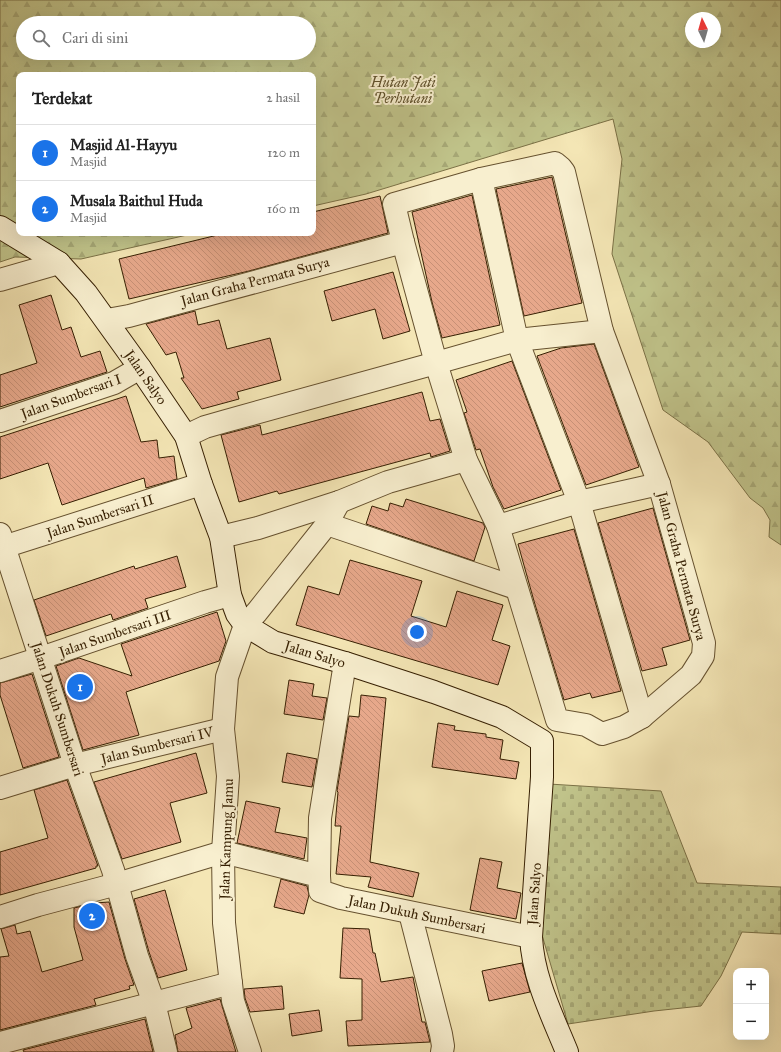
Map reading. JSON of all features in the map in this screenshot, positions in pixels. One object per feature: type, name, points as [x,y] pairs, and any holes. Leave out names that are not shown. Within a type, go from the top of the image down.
[{"type":"street","name":"Jalan Graha Permata Surya","points":[[554,163],[564,172],[602,331],[659,484],[704,643],[702,656],[691,675],[642,717],[624,727],[602,734],[586,725],[557,720],[498,526],[466,460],[436,363],[403,242],[394,204],[481,179],[554,163]]},
{"type":"street","points":[[481,179],[517,340],[579,502],[642,717]]},
{"type":"street","name":"Jalan Salyo","points":[[0,227],[59,263],[86,293],[107,320],[140,368],[196,431],[201,484],[221,537],[230,595],[237,614],[244,625],[273,642],[345,663],[434,692],[502,717],[542,741],[542,777],[531,937],[532,950],[539,984],[567,1052]]},
{"type":"street","name":"Jalan Graha Permata Surya","points":[[107,320],[129,316],[403,242]]},
{"type":"street","points":[[0,280],[59,263]]},
{"type":"street","points":[[196,431],[517,340],[602,331]]},
{"type":"street","name":"Jalan Sumbersari I","points":[[0,421],[114,383],[140,368]]},
{"type":"street","points":[[221,537],[258,528],[339,502],[388,482],[466,460]]},
{"type":"street","name":"Jalan Sumbersari II","points":[[2,543],[201,484]]},
{"type":"street","name":"Jalan Graha Permata Surya","points":[[498,526],[579,502],[659,484]]},
{"type":"street","points":[[244,625],[257,612],[328,524],[339,502]]},
{"type":"street","points":[[328,524],[516,588]]},
{"type":"street","name":"Jalan Dukuh Sumbersari","points":[[2,543],[117,884],[137,956],[154,1003],[166,1052]]},
{"type":"street","name":"Jalan Sumbersari III","points":[[0,671],[230,595]]},
{"type":"street","name":"Jalan Kampung Jamu","points":[[244,625],[227,677],[223,728],[228,776],[223,852],[224,923],[233,1001],[250,1052]]},
{"type":"street","name":"Jalan Dukuh Sumbersari","points":[[345,663],[320,818],[320,891],[341,898],[531,937]]},
{"type":"street","points":[[542,741],[551,726],[557,720]]},
{"type":"street","name":"Jalan Sumbersari IV","points":[[0,788],[76,765],[223,728]]},
{"type":"street","points":[[0,917],[223,852],[319,876]]},
{"type":"street","points":[[410,913],[441,1034],[443,1046],[442,1052]]},
{"type":"street","points":[[14,1045],[154,1003],[231,983]]},
{"type":"green space","name":"Hutan Jati Perhutani","points":[[0,0],[781,0],[781,545],[769,537],[770,520],[763,508],[750,498],[708,442],[663,410],[612,254],[622,159],[613,119],[366,194],[316,205],[316,72],[16,72],[16,236],[183,236],[81,259],[15,257],[0,262]]},
{"type":"green space","points":[[549,784],[661,791],[697,883],[781,887],[781,934],[742,932],[721,976],[701,1006],[654,1011],[568,1024],[540,928]]},
{"type":"building","points":[[552,177],[582,303],[524,316],[496,189]]},
{"type":"building","points":[[472,195],[500,325],[442,338],[432,302],[412,212]]},
{"type":"building","points":[[380,196],[388,233],[249,271],[129,299],[119,259],[214,236],[316,236],[316,211]]},
{"type":"building","points":[[393,272],[410,331],[383,339],[375,309],[332,321],[324,291]]},
{"type":"building","points":[[51,295],[62,330],[71,327],[81,357],[100,351],[107,372],[0,407],[0,375],[37,363],[19,305]]},
{"type":"building","points":[[195,311],[198,325],[219,320],[227,349],[270,338],[281,380],[237,392],[239,399],[202,409],[181,378],[184,378],[176,352],[166,355],[146,324]]},
{"type":"building","points":[[594,344],[639,467],[586,485],[537,356],[561,348]]},
{"type":"building","points":[[512,361],[561,490],[504,509],[493,487],[480,449],[476,450],[464,413],[467,412],[456,380]]},
{"type":"building","points":[[422,392],[430,421],[440,419],[450,451],[431,457],[430,453],[279,494],[277,491],[239,502],[221,435],[260,425],[262,435]]},
{"type":"building","points":[[126,396],[141,442],[157,440],[159,458],[174,456],[177,479],[146,488],[144,478],[62,505],[48,463],[0,479],[0,437]]},
{"type":"building","points":[[406,499],[483,523],[485,527],[474,561],[366,524],[372,506],[388,511],[390,503],[403,507]]},
{"type":"building","points":[[653,508],[690,640],[662,648],[667,665],[642,671],[598,523]]},
{"type":"building","points":[[574,529],[621,691],[592,698],[590,693],[564,700],[518,544]]},
{"type":"building","points":[[177,556],[186,587],[145,599],[148,608],[113,620],[111,614],[46,636],[34,600],[134,566],[135,569]]},
{"type":"building","points":[[350,560],[422,581],[411,616],[446,627],[457,591],[503,605],[492,640],[510,646],[498,685],[296,625],[308,586],[339,595]]},
{"type":"building","points":[[217,612],[226,641],[219,661],[126,692],[139,735],[83,750],[56,666],[79,658],[132,676],[121,644]]},
{"type":"building","points":[[32,674],[59,757],[23,768],[0,695],[0,683]]},
{"type":"building","points":[[289,680],[314,684],[312,696],[327,698],[323,720],[284,714]]},
{"type":"building","points":[[361,695],[386,698],[370,862],[419,873],[413,897],[368,887],[371,877],[336,874],[341,826],[335,826],[337,791],[349,716],[359,717]]},
{"type":"building","points":[[438,723],[455,726],[454,730],[486,734],[486,737],[503,740],[500,759],[519,762],[516,779],[432,767]]},
{"type":"building","points":[[196,753],[207,793],[170,803],[181,842],[122,859],[94,782]]},
{"type":"building","points":[[287,753],[317,759],[312,787],[282,782]]},
{"type":"building","points":[[67,780],[98,866],[96,866],[96,868],[0,895],[0,852],[48,838],[34,790]]},
{"type":"building","points":[[246,801],[280,808],[275,832],[307,838],[304,859],[237,843]]},
{"type":"building","points":[[480,858],[502,862],[497,888],[521,893],[516,919],[470,910]]},
{"type":"building","points":[[281,879],[307,886],[309,895],[304,914],[274,907]]},
{"type":"building","points":[[165,890],[187,970],[158,978],[134,899]]},
{"type":"building","points":[[109,902],[134,985],[129,986],[130,989],[94,999],[96,1005],[0,1030],[0,957],[9,956],[1,929],[15,925],[17,934],[30,931],[42,972],[83,960],[74,927],[74,908],[95,903]]},
{"type":"building","points":[[343,928],[369,929],[373,953],[375,953],[381,982],[413,977],[422,1022],[425,1022],[430,1042],[348,1046],[346,1021],[362,1020],[362,979],[340,978]]},
{"type":"building","points":[[522,963],[530,992],[489,1001],[482,971]]},
{"type":"building","points":[[282,986],[284,1009],[250,1012],[245,998],[244,989]]},
{"type":"building","points":[[220,999],[236,1052],[178,1052],[175,1035],[192,1028],[186,1008]]},
{"type":"building","points":[[319,1010],[322,1031],[292,1036],[289,1014]]},
{"type":"building","points":[[145,1019],[153,1052],[24,1052],[23,1050]]},
{"type":"place","name":"Masjid Al-Hayyu","points":[[80,687]]},
{"type":"place","name":"Musala Baithul Huda","points":[[92,916]]}]
